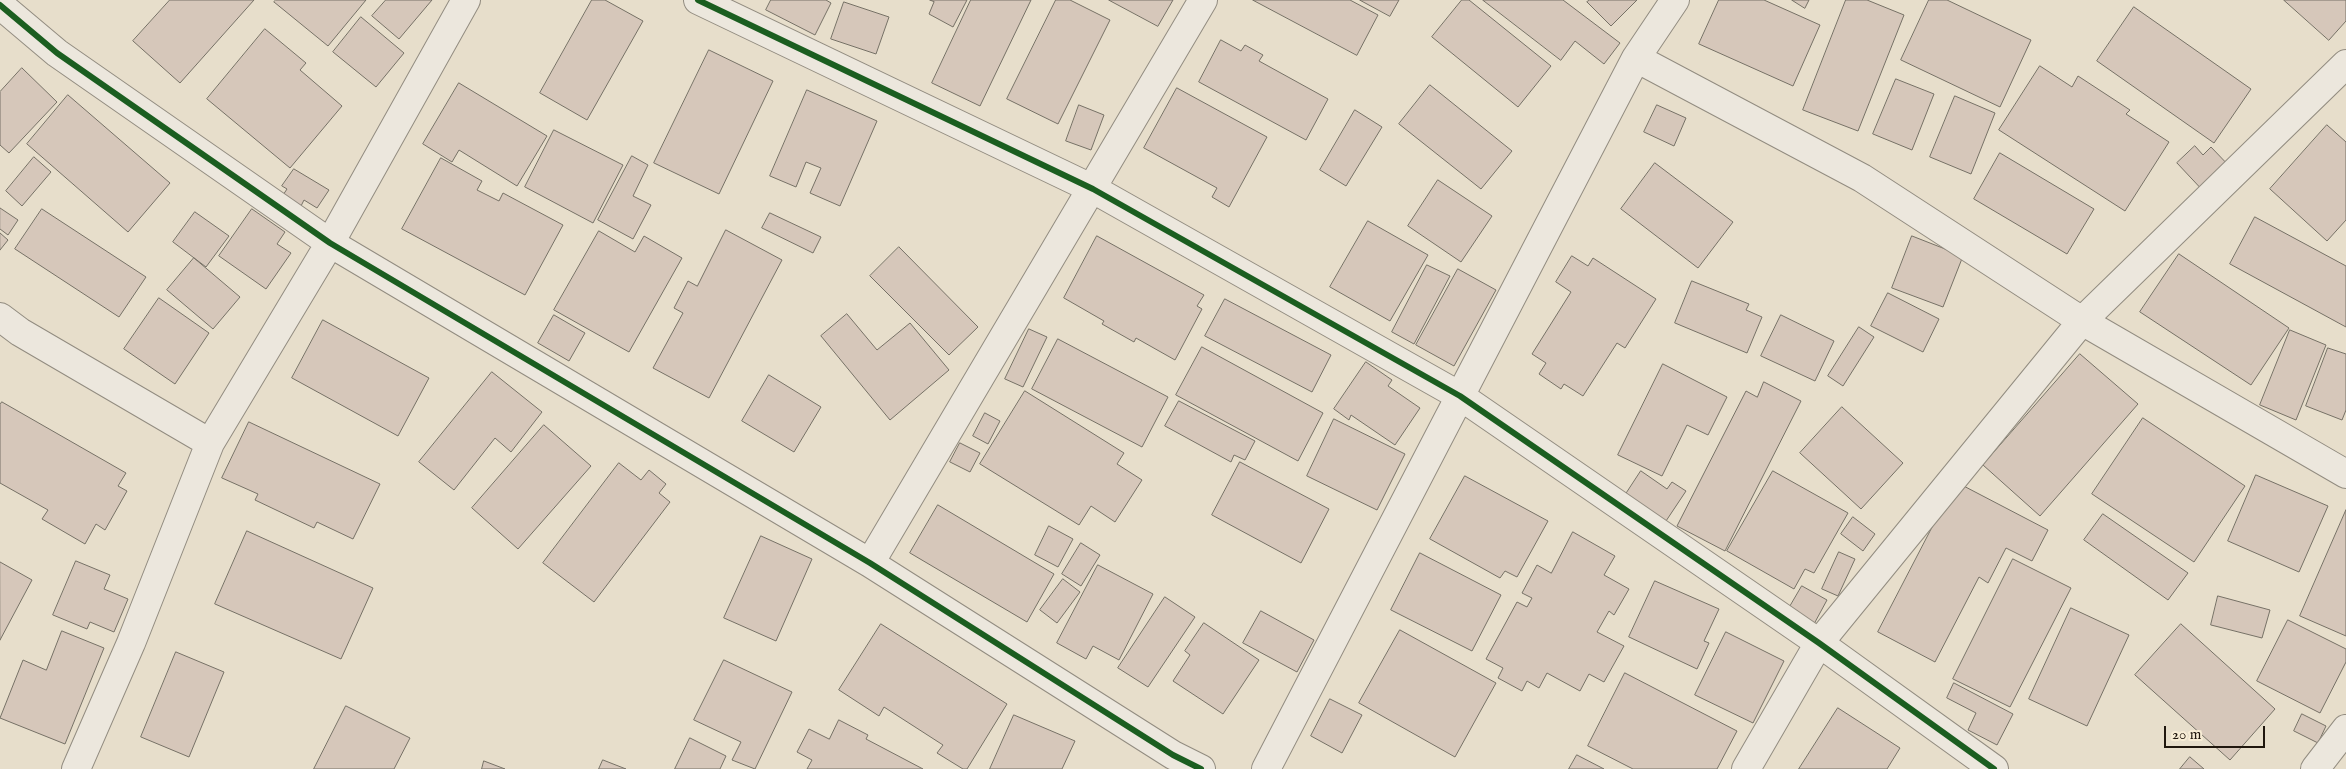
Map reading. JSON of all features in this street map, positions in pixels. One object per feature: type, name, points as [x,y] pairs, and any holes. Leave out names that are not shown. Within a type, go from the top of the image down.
[{"type":"street","points":[[76,769],[131,643],[210,443],[330,243],[466,0]]},
{"type":"street","points":[[698,0],[1092,188],[1460,396],[1819,644],[1994,769]]},
{"type":"street","points":[[870,564],[1203,0]]},
{"type":"street","points":[[1266,769],[1636,58],[1675,0]]},
{"type":"street","points":[[0,5],[57,52],[330,243],[870,564],[1173,755],[1201,769]]},
{"type":"street","points":[[1636,58],[1862,178],[2082,321],[2346,474]]},
{"type":"street","points":[[1746,769],[1819,644],[2082,321],[2346,64]]},
{"type":"street","points":[[0,317],[20,332],[210,443]]},
{"type":"street","points":[[2315,769],[2346,729]]},
{"type":"building","points":[[170,0],[254,0],[180,83],[133,41]]},
{"type":"building","points":[[276,0],[366,0],[328,46],[274,2]]},
{"type":"building","points":[[386,0],[432,0],[399,39],[372,16]]},
{"type":"building","points":[[592,0],[605,0],[643,21],[587,120],[540,93]]},
{"type":"building","points":[[771,0],[826,0],[831,3],[815,35],[766,10]]},
{"type":"building","points":[[930,0],[967,0],[953,27],[929,14],[934,2]]},
{"type":"building","points":[[971,0],[1031,0],[980,106],[932,83]]},
{"type":"building","points":[[1056,0],[1070,0],[1110,20],[1058,124],[1007,99]]},
{"type":"building","points":[[1109,0],[1173,0],[1158,26]]},
{"type":"building","points":[[1253,0],[1350,0],[1378,15],[1357,55]]},
{"type":"building","points":[[1360,0],[1399,0],[1390,16]]},
{"type":"building","points":[[1462,0],[1469,0],[1551,66],[1518,107],[1432,37]]},
{"type":"building","points":[[1483,0],[1563,0],[1620,43],[1604,64],[1575,41],[1561,60]]},
{"type":"building","points":[[1590,0],[1637,0],[1611,26],[1587,2]]},
{"type":"building","points":[[1719,0],[1764,0],[1820,25],[1793,86],[1699,44]]},
{"type":"building","points":[[1792,0],[1809,0],[1805,8]]},
{"type":"building","points":[[1846,0],[1867,0],[1904,15],[1858,131],[1803,110]]},
{"type":"building","points":[[1929,0],[1947,0],[2031,40],[2000,107],[1901,60]]},
{"type":"building","points":[[2284,0],[2346,0],[2346,21],[2329,40]]},
{"type":"building","points":[[844,2],[889,17],[876,54],[831,39]]},
{"type":"building","points":[[2134,7],[2251,89],[2214,143],[2097,61]]},
{"type":"building","points":[[361,17],[404,53],[376,87],[333,52]]},
{"type":"building","points":[[265,29],[306,63],[300,70],[342,106],[290,168],[207,99]]},
{"type":"building","points":[[1221,40],[1241,51],[1245,45],[1263,55],[1259,61],[1328,99],[1306,140],[1199,82]]},
{"type":"building","points":[[709,50],[773,81],[719,194],[654,163]]},
{"type":"building","points":[[2040,66],[2072,87],[2078,76],[2130,110],[2126,114],[2169,142],[2125,211],[1999,130]]},
{"type":"building","points":[[22,68],[57,102],[9,153],[0,145],[0,92]]},
{"type":"building","points":[[1896,79],[1934,94],[1912,150],[1873,134]]},
{"type":"building","points":[[459,83],[547,136],[517,186],[459,150],[452,162],[423,144]]},
{"type":"building","points":[[1430,85],[1512,151],[1481,189],[1399,124]]},
{"type":"building","points":[[1177,88],[1267,137],[1229,207],[1212,197],[1217,188],[1144,148]]},
{"type":"building","points":[[807,90],[877,121],[840,206],[810,193],[821,168],[806,162],[796,187],[770,176]]},
{"type":"building","points":[[68,95],[170,183],[128,232],[27,144]]},
{"type":"building","points":[[1955,96],[1995,113],[1971,174],[1930,157]]},
{"type":"building","points":[[1079,105],[1104,115],[1091,150],[1066,141]]},
{"type":"building","points":[[1657,105],[1686,118],[1674,146],[1644,132]]},
{"type":"building","points":[[1355,110],[1382,127],[1346,186],[1320,170]]},
{"type":"building","points":[[2327,125],[2346,142],[2346,220],[2327,241],[2270,189]]},
{"type":"building","points":[[554,130],[623,165],[593,223],[525,187]]},
{"type":"building","points":[[2195,146],[2203,155],[2211,147],[2233,170],[2207,195],[2177,163]]},
{"type":"building","points":[[2000,153],[2094,209],[2067,254],[1974,199]]},
{"type":"building","points":[[632,156],[648,165],[633,196],[651,205],[633,239],[598,220]]},
{"type":"building","points":[[34,157],[51,172],[22,206],[6,191]]},
{"type":"building","points":[[441,158],[482,181],[477,190],[499,201],[503,193],[563,225],[525,295],[402,229]]},
{"type":"building","points":[[1655,163],[1733,222],[1698,268],[1621,209]]},
{"type":"building","points":[[294,169],[329,190],[317,208],[304,200],[301,206],[283,195],[287,189],[282,186]]},
{"type":"building","points":[[1438,180],[1492,216],[1461,262],[1408,226]]},
{"type":"building","points":[[0,208],[18,220],[8,235],[0,229]]},
{"type":"building","points":[[42,209],[146,277],[119,317],[15,249]]},
{"type":"building","points":[[252,209],[285,232],[277,244],[291,253],[266,289],[219,256]]},
{"type":"building","points":[[195,212],[229,236],[206,267],[173,242]]},
{"type":"building","points":[[770,213],[821,237],[813,253],[762,228]]},
{"type":"building","points":[[2255,217],[2346,266],[2346,327],[2230,264]]},
{"type":"building","points":[[1368,221],[1428,255],[1390,321],[1330,287]]},
{"type":"building","points":[[726,230],[782,260],[709,398],[653,368],[683,313],[674,308],[688,281],[697,286]]},
{"type":"building","points":[[599,231],[635,252],[644,236],[682,258],[629,352],[554,310]]},
{"type":"building","points":[[0,233],[8,240],[0,250]]},
{"type":"building","points":[[1097,236],[1204,295],[1197,306],[1202,309],[1175,360],[1136,338],[1134,342],[1102,324],[1104,321],[1064,298]]},
{"type":"building","points":[[1912,236],[1963,256],[1943,307],[1892,288]]},
{"type":"building","points":[[899,247],[978,327],[949,355],[870,276]]},
{"type":"building","points":[[2179,254],[2289,328],[2251,385],[2140,312]]},
{"type":"building","points":[[1572,256],[1588,266],[1593,258],[1656,299],[1625,348],[1617,343],[1583,396],[1564,384],[1561,389],[1539,374],[1546,363],[1532,354],[1571,292],[1556,282]]},
{"type":"building","points":[[194,258],[240,297],[213,329],[167,290]]},
{"type":"building","points":[[1427,265],[1450,276],[1414,344],[1392,332]]},
{"type":"building","points":[[1458,269],[1496,290],[1454,366],[1416,345]]},
{"type":"building","points":[[1692,281],[1749,304],[1746,310],[1762,317],[1747,353],[1675,323]]},
{"type":"building","points":[[1888,293],[1939,319],[1923,352],[1871,326]]},
{"type":"building","points":[[159,298],[209,333],[175,384],[124,349]]},
{"type":"building","points":[[1225,299],[1331,355],[1312,392],[1205,336]]},
{"type":"building","points":[[847,314],[877,350],[910,323],[949,370],[890,420],[821,336]]},
{"type":"building","points":[[554,315],[585,333],[569,361],[538,343]]},
{"type":"building","points":[[1781,315],[1834,341],[1815,381],[1761,356]]},
{"type":"building","points":[[323,320],[429,378],[398,436],[292,378]]},
{"type":"building","points":[[1859,327],[1874,337],[1843,386],[1828,376]]},
{"type":"building","points":[[1029,329],[1047,337],[1023,387],[1005,379]]},
{"type":"building","points":[[2290,330],[2326,345],[2296,420],[2260,405]]},
{"type":"building","points":[[1058,339],[1168,397],[1142,447],[1032,389]]},
{"type":"building","points":[[1202,347],[1323,413],[1298,461],[1176,395]]},
{"type":"building","points":[[2328,348],[2346,354],[2346,410],[2342,420],[2306,406]]},
{"type":"building","points":[[2080,354],[2138,404],[2040,516],[1983,465]]},
{"type":"building","points":[[1366,362],[1392,380],[1388,386],[1420,408],[1395,445],[1351,415],[1349,420],[1334,409]]},
{"type":"building","points":[[1663,364],[1727,397],[1708,435],[1687,425],[1662,476],[1618,455]]},
{"type":"building","points":[[492,372],[542,412],[511,452],[495,438],[454,490],[419,462]]},
{"type":"building","points":[[769,375],[821,407],[794,452],[742,421]]},
{"type":"building","points":[[1764,382],[1801,401],[1725,551],[1677,526],[1746,391],[1757,397]]},
{"type":"building","points":[[1025,391],[1124,453],[1117,464],[1142,480],[1115,522],[1091,506],[1079,525],[980,464]]},
{"type":"building","points":[[1179,401],[1255,441],[1245,460],[1234,455],[1231,462],[1165,426]]},
{"type":"building","points":[[2,402],[126,473],[118,486],[127,491],[105,530],[96,524],[85,544],[42,519],[48,510],[0,483],[0,405]]},
{"type":"building","points":[[1842,407],[1903,463],[1861,509],[1800,453]]},
{"type":"building","points":[[985,413],[1000,421],[988,444],[973,436]]},
{"type":"building","points":[[2143,418],[2245,486],[2194,562],[2092,494]]},
{"type":"building","points":[[1334,419],[1405,454],[1377,510],[1307,476]]},
{"type":"building","points":[[249,422],[380,484],[353,539],[317,522],[314,528],[255,500],[258,494],[222,478]]},
{"type":"building","points":[[544,425],[591,466],[518,549],[472,508]]},
{"type":"building","points":[[960,443],[980,453],[970,472],[950,462]]},
{"type":"building","points":[[1240,462],[1329,509],[1301,563],[1212,515]]},
{"type":"building","points":[[619,463],[641,480],[649,470],[666,484],[659,493],[670,502],[594,602],[543,563]]},
{"type":"building","points":[[1641,471],[1667,489],[1672,482],[1686,491],[1664,524],[1624,497]]},
{"type":"building","points":[[1773,471],[1848,513],[1814,573],[1805,569],[1794,589],[1727,551]]},
{"type":"building","points":[[2256,475],[2328,506],[2299,572],[2228,541]]},
{"type":"building","points":[[1465,476],[1548,521],[1517,577],[1505,571],[1500,578],[1430,539]]},
{"type":"building","points":[[1956,482],[2048,530],[2032,561],[2006,548],[1988,583],[1979,577],[1935,662],[1878,632]]},
{"type":"building","points":[[938,505],[1054,574],[1027,622],[910,553]]},
{"type":"building","points":[[2346,510],[2346,636],[2300,616]]},
{"type":"building","points":[[2103,514],[2188,573],[2168,600],[2084,540]]},
{"type":"building","points":[[1853,517],[1875,534],[1863,551],[1841,534]]},
{"type":"building","points":[[1049,526],[1073,539],[1058,567],[1035,555]]},
{"type":"building","points":[[247,531],[373,588],[341,659],[215,604]]},
{"type":"building","points":[[1573,532],[1615,556],[1604,575],[1629,589],[1614,615],[1609,611],[1597,632],[1624,646],[1604,682],[1589,674],[1580,691],[1547,673],[1539,688],[1527,681],[1522,691],[1498,678],[1503,668],[1486,659],[1517,602],[1527,607],[1532,598],[1522,593],[1537,565],[1551,573]]},
{"type":"building","points":[[761,536],[812,559],[776,641],[724,618]]},
{"type":"building","points":[[1081,543],[1100,555],[1081,586],[1062,574]]},
{"type":"building","points":[[1839,552],[1855,559],[1838,596],[1822,589]]},
{"type":"building","points":[[1420,553],[1501,595],[1472,651],[1391,610]]},
{"type":"building","points":[[2013,559],[2071,588],[2010,707],[1953,679]]},
{"type":"building","points":[[76,561],[110,575],[104,589],[128,599],[114,632],[90,622],[87,629],[53,615]]},
{"type":"building","points":[[0,562],[32,580],[0,640]]},
{"type":"building","points":[[1098,565],[1153,594],[1119,660],[1093,646],[1086,659],[1057,643]]},
{"type":"building","points":[[1063,579],[1080,592],[1057,623],[1040,610]]},
{"type":"building","points":[[1655,581],[1719,609],[1704,641],[1709,643],[1697,669],[1629,637]]},
{"type":"building","points":[[1802,586],[1827,600],[1814,624],[1788,610]]},
{"type":"building","points":[[2218,596],[2270,610],[2262,638],[2211,625]]},
{"type":"building","points":[[1165,597],[1195,617],[1148,687],[1118,668]]},
{"type":"building","points":[[2071,608],[2129,635],[2087,726],[2029,699]]},
{"type":"building","points":[[1261,611],[1314,640],[1297,672],[1243,643]]},
{"type":"building","points":[[2288,620],[2346,649],[2346,662],[2320,713],[2257,681]]},
{"type":"building","points":[[1204,623],[1259,660],[1223,714],[1173,681],[1190,655],[1185,651]]},
{"type":"building","points":[[881,624],[1007,704],[967,769],[963,769],[937,753],[943,745],[884,707],[879,716],[839,690]]},
{"type":"building","points":[[2181,624],[2275,709],[2230,760],[2135,675]]},
{"type":"building","points":[[1400,630],[1496,683],[1455,757],[1359,703]]},
{"type":"building","points":[[62,631],[104,648],[65,744],[0,718],[23,660],[46,670]]},
{"type":"building","points":[[1726,632],[1784,661],[1753,723],[1695,695]]},
{"type":"building","points":[[176,652],[224,672],[189,757],[141,737]]},
{"type":"building","points":[[724,660],[792,692],[755,769],[732,760],[741,742],[694,720]]},
{"type":"building","points":[[1625,673],[1737,731],[1717,769],[1633,769],[1588,746]]},
{"type":"building","points":[[1954,683],[2013,714],[1997,745],[1968,730],[1976,713],[1947,698]]},
{"type":"building","points":[[1330,699],[1362,715],[1342,753],[1311,736]]},
{"type":"building","points":[[346,706],[410,738],[394,769],[314,769]]},
{"type":"building","points":[[1838,708],[1900,748],[1887,769],[1799,769]]},
{"type":"building","points":[[2302,714],[2326,726],[2318,743],[2294,731]]},
{"type":"building","points":[[1014,715],[1075,741],[1062,769],[990,769]]},
{"type":"building","points":[[839,720],[868,735],[866,739],[923,769],[807,769],[812,760],[797,752],[809,729],[829,739]]},
{"type":"building","points":[[690,738],[726,756],[720,769],[675,769]]},
{"type":"building","points":[[1577,755],[1604,769],[1569,769]]},
{"type":"building","points":[[2190,757],[2204,769],[2180,769]]},
{"type":"building","points":[[603,760],[626,769],[599,769]]},
{"type":"building","points":[[484,761],[505,769],[482,769]]},
{"type":"cycle path","points":[[698,0],[1093,189],[1460,396],[1819,643],[1994,769]]},
{"type":"cycle path","points":[[0,5],[57,53],[330,243],[870,563],[1173,755],[1201,769]]}]
